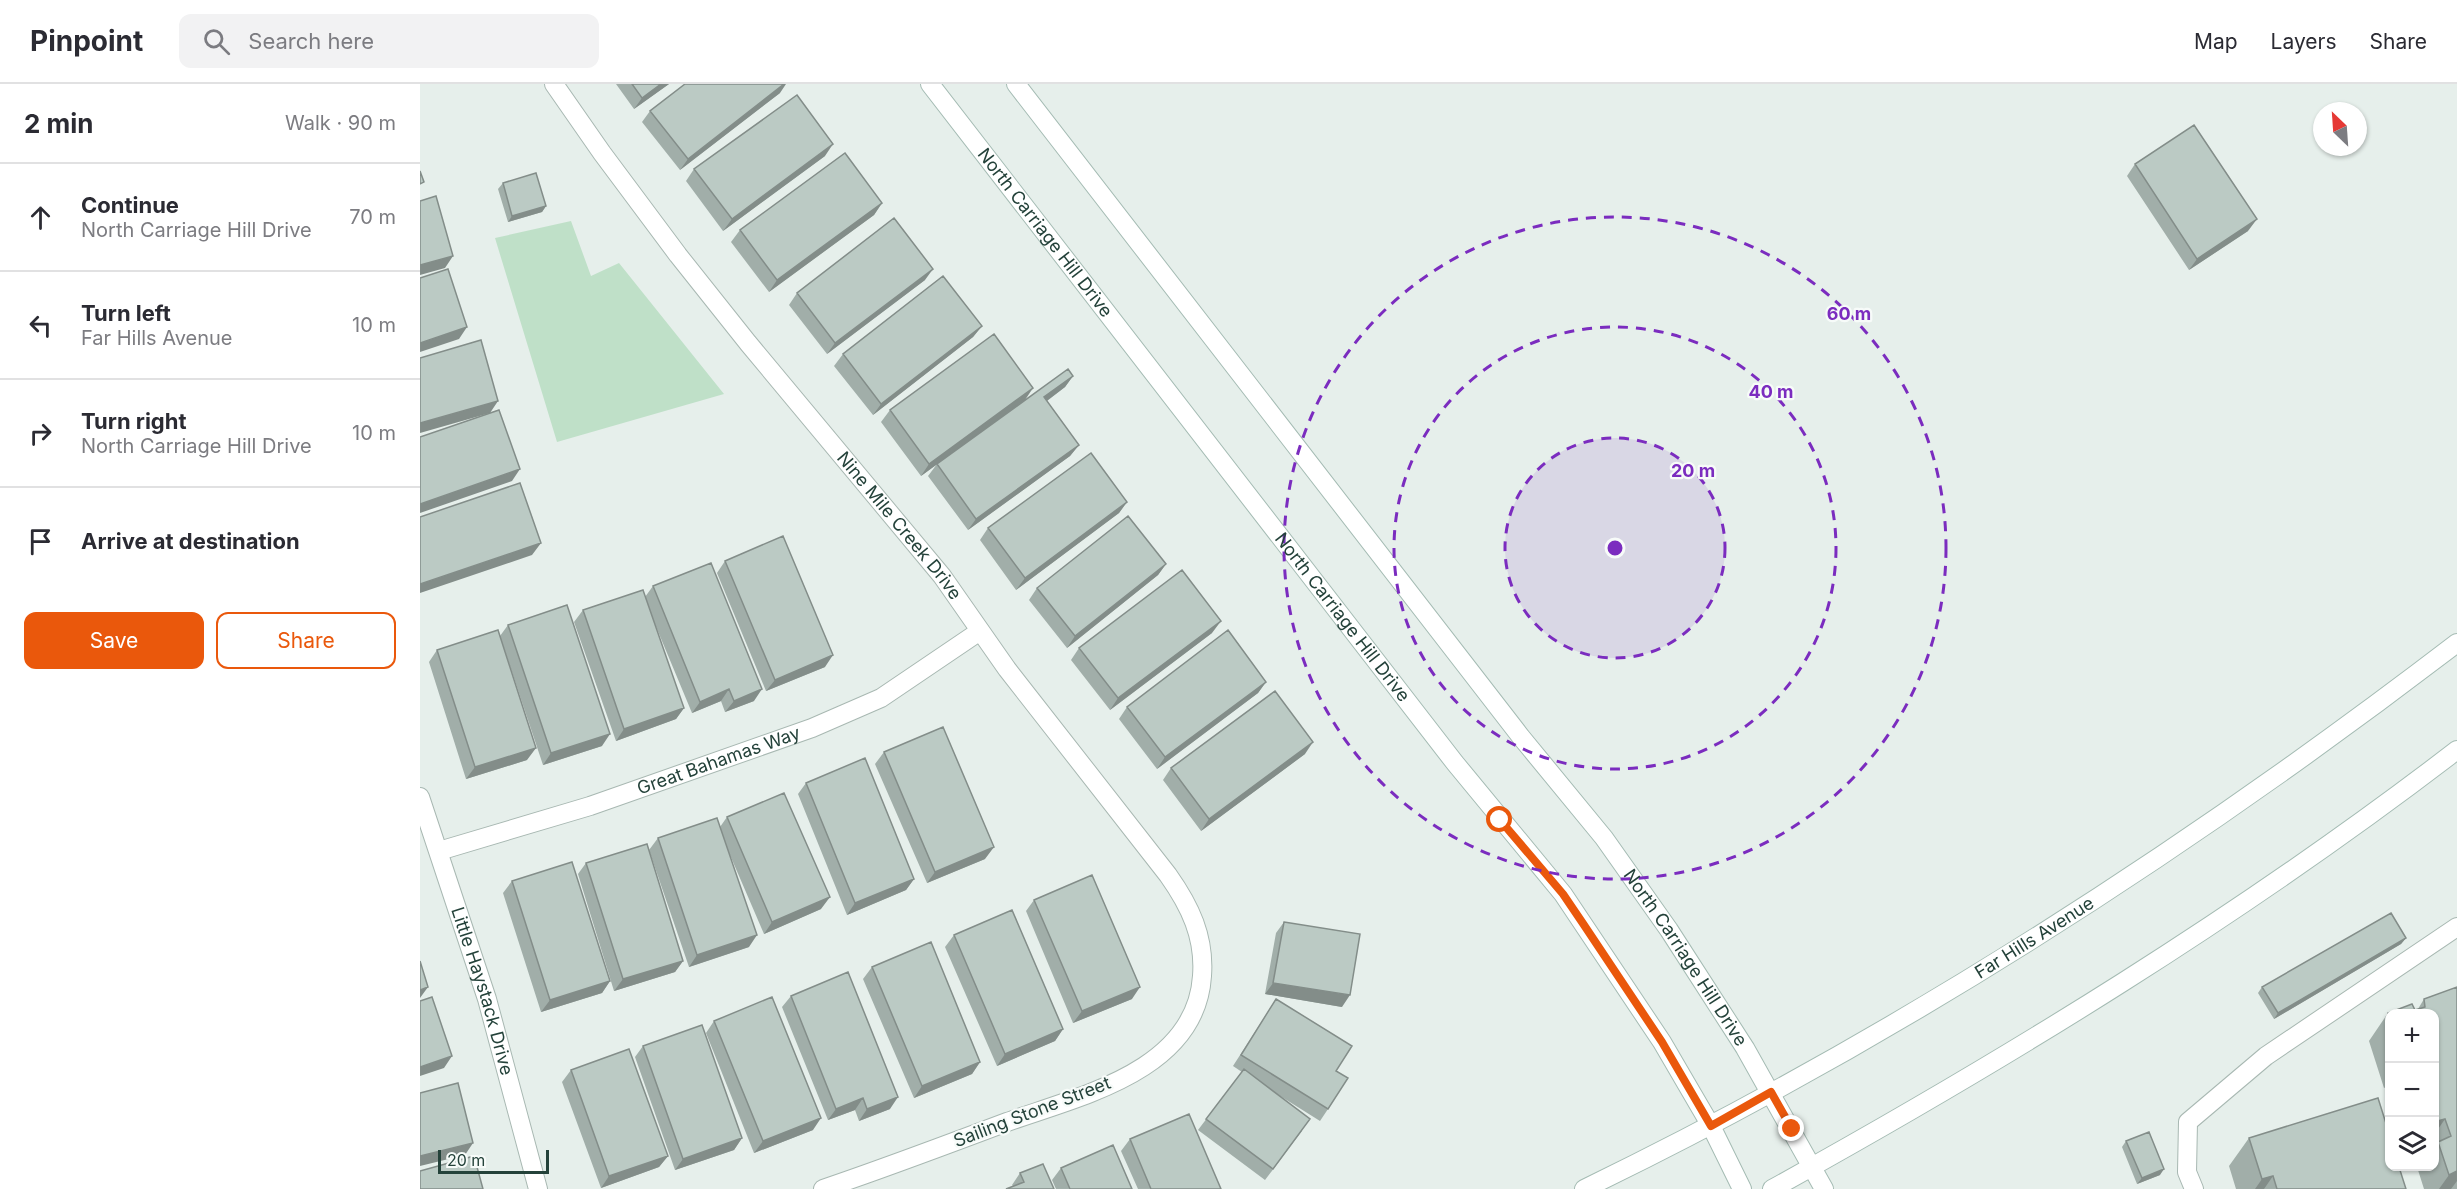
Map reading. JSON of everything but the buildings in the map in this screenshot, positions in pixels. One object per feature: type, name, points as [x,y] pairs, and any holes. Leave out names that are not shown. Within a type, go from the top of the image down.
[{"type":"street","name":"Nine Mile Creek Drive","points":[[554,84],[678,255],[748,343],[942,576],[1007,669],[1183,897],[1200,938],[1203,963],[1201,986]]},
{"type":"street","name":"North Carriage Hill Drive","points":[[930,84],[1455,763],[1563,894],[1662,1042],[1711,1126],[1742,1189]]},
{"type":"street","name":"North Carriage Hill Drive","points":[[1016,84],[1521,737],[1604,838],[1669,930],[1771,1092],[1824,1189]]},
{"type":"street","name":"Great Bahamas Way","points":[[439,851],[590,806],[812,728],[880,698],[980,631]]},
{"type":"street","name":"Far Hills Avenue","points":[[1584,1189],[1711,1126],[1974,977],[2200,830],[2457,643]]},
{"type":"street","points":[[1772,1189],[2019,1046],[2148,965],[2305,862],[2457,750]]},
{"type":"street","name":"Little Haystack Drive","points":[[420,797],[487,999],[538,1189]]},
{"type":"street","points":[[2194,1189],[2187,1172],[2188,1122],[2266,1056],[2457,927]]},
{"type":"street","name":"Sailing Stone Street","points":[[823,1189],[1124,1078],[1148,1065],[1168,1049],[1184,1031],[1194,1011],[1201,986]]},
{"type":"green space","points":[[571,221],[591,276],[619,263],[724,394],[557,442],[495,238]]},
{"type":"route","points":[[1500,820],[1563,894],[1662,1042],[1711,1126],[1771,1092],[1792,1129]]}]
